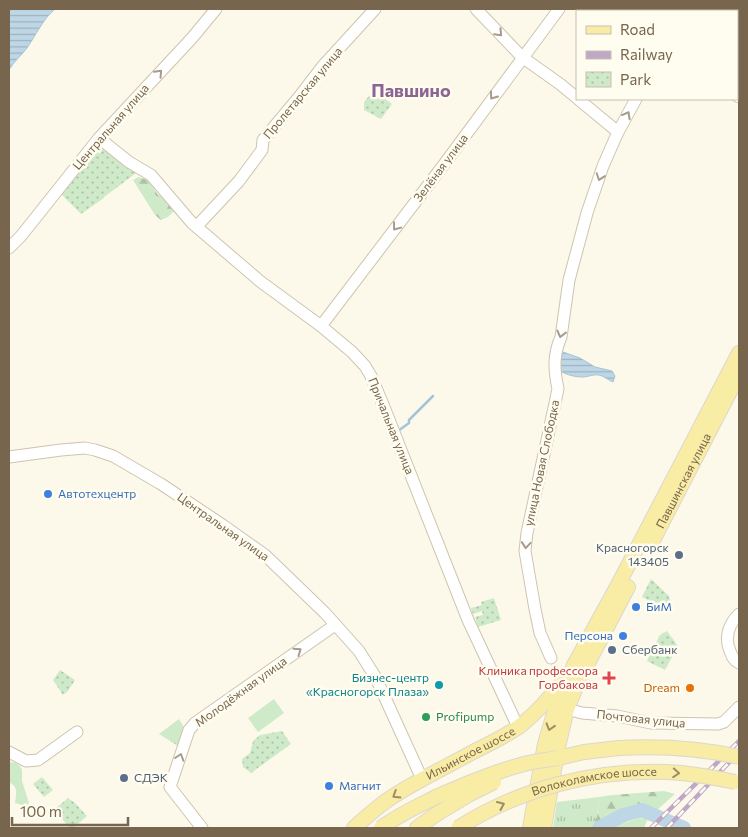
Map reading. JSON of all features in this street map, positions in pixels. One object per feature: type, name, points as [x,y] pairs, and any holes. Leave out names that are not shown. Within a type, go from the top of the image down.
[{"type":"main road","name":"Павшинская улица","points":[[574,665],[739,353]]},
{"type":"main road","name":"Павшинская улица","points":[[568,709],[573,693],[585,669],[739,374]]},
{"type":"main road","name":"Ильинское шоссе","points":[[354,828],[393,796],[494,742],[518,727],[545,703],[574,665]]},
{"type":"main road","points":[[530,828],[545,744],[574,665]]},
{"type":"main road","points":[[544,828],[558,747],[568,709]]},
{"type":"main road","name":"Волоколамское шоссе","points":[[417,828],[470,794],[504,777],[558,758],[584,752],[644,746],[692,749],[739,757]]},
{"type":"main road","points":[[381,828],[416,806],[496,772],[526,763],[558,758]]},
{"type":"main road","name":"Волоколамское шоссе","points":[[458,828],[489,810],[530,793],[560,783],[586,778],[620,773],[667,772],[705,776],[739,783]]},
{"type":"street","name":"Центральная улица","points":[[9,248],[21,236],[99,138],[192,38],[216,9]]},
{"type":"street","name":"Пролетарская улица","points":[[197,226],[239,181],[262,150],[263,140],[300,97],[322,67],[375,9]]},
{"type":"street","points":[[476,9],[522,57],[576,97]]},
{"type":"street","name":"Зелёная улица","points":[[321,326],[559,9]]},
{"type":"street","points":[[579,100],[618,132]]},
{"type":"street","name":"улица Новая Слободка","points":[[551,658],[537,624],[525,551],[527,533],[558,389],[554,371],[555,358],[561,337],[569,280],[587,214],[604,166],[618,132],[635,100]]},
{"type":"street","name":"Причальная улица","points":[[99,138],[129,162],[152,175],[192,222],[261,282],[321,326],[352,352],[372,376],[468,620],[518,727]]},
{"type":"street","name":"Центральная улица","points":[[9,457],[85,448],[113,456],[161,484],[265,555],[290,578],[359,651],[376,678],[422,779]]},
{"type":"street","points":[[739,614],[730,626],[727,636],[732,657],[739,663]]},
{"type":"street","name":"Молодёжная улица","points":[[202,828],[170,787],[189,730],[195,723],[335,625]]},
{"type":"street","name":"Почтовая улица","points":[[568,709],[582,713],[618,716],[651,723],[718,724],[724,722],[739,707]]},
{"type":"street","points":[[9,752],[26,761],[38,760],[77,732]]},
{"type":"green space","points":[[374,90],[392,104],[381,119],[364,110],[364,102]]},
{"type":"green space","points":[[98,146],[101,146],[139,171],[81,214],[59,192]]},
{"type":"green space","points":[[139,177],[147,180],[158,195],[165,199],[174,211],[168,217],[161,220],[155,215],[133,180]]},
{"type":"green space","points":[[151,189],[166,208],[159,213],[145,193]]},
{"type":"green space","points":[[651,579],[669,596],[670,600],[665,609],[642,597]]},
{"type":"green space","points":[[494,598],[501,620],[478,627],[475,617],[483,615],[482,611],[473,614],[471,608],[482,605],[481,602]]},
{"type":"green space","points":[[667,631],[678,646],[665,670],[647,661],[660,635]]},
{"type":"green space","points":[[60,670],[75,680],[63,695],[53,680]]},
{"type":"green space","points":[[274,699],[284,713],[258,732],[248,718]]},
{"type":"green space","points":[[179,719],[185,729],[178,746],[159,734]]},
{"type":"green space","points":[[282,731],[291,744],[251,773],[243,767],[242,759],[250,753],[253,741],[260,735]]},
{"type":"green space","points":[[9,762],[16,763],[22,770],[22,781],[29,803],[26,806],[15,803],[16,789],[9,782]]},
{"type":"green space","points":[[42,777],[53,790],[44,797],[33,784]]},
{"type":"green space","points":[[664,791],[675,794],[648,818],[631,819],[618,828],[591,828],[597,817],[599,797]]},
{"type":"green space","points":[[599,797],[597,817],[591,828],[553,828],[557,802]]},
{"type":"green space","points":[[68,798],[87,816],[73,828],[70,828],[54,810]]},
{"type":"green space","points":[[648,818],[644,828],[618,828],[632,820]]},
{"type":"water","points":[[9,9],[55,9],[47,17],[27,48],[9,70]]},
{"type":"water","points":[[563,352],[580,358],[595,367],[612,371],[615,376],[613,382],[599,375],[577,377],[560,371],[560,361]]},
{"type":"waterway","points":[[398,431],[409,423],[409,420],[433,396]]},
{"type":"waterway","points":[[599,828],[623,815],[642,810],[684,828]]},
{"type":"railway","points":[[651,828],[739,741]]},
{"type":"railway","points":[[667,828],[739,752]]},
{"type":"place","name":"Автотехцентр","points":[[48,494]]},
{"type":"place","name":"Красногорск 143405","points":[[679,555]]},
{"type":"place","name":"БиМ","points":[[636,607]]},
{"type":"place","name":"Персона","points":[[623,636]]},
{"type":"place","name":"Сбербанк","points":[[612,650]]},
{"type":"place","name":"Клиника профессора Горбакова","points":[[609,678]]},
{"type":"place","name":"Бизнес-центр «Красногорск Плаза»","points":[[439,685]]},
{"type":"place","name":"Dream","points":[[690,688]]},
{"type":"place","name":"Profipump","points":[[426,717]]},
{"type":"place","name":"СДЭК","points":[[124,778]]},
{"type":"place","name":"Магнит","points":[[329,786]]},
{"type":"district","name":"Павшино","points":[[411,91]]}]
